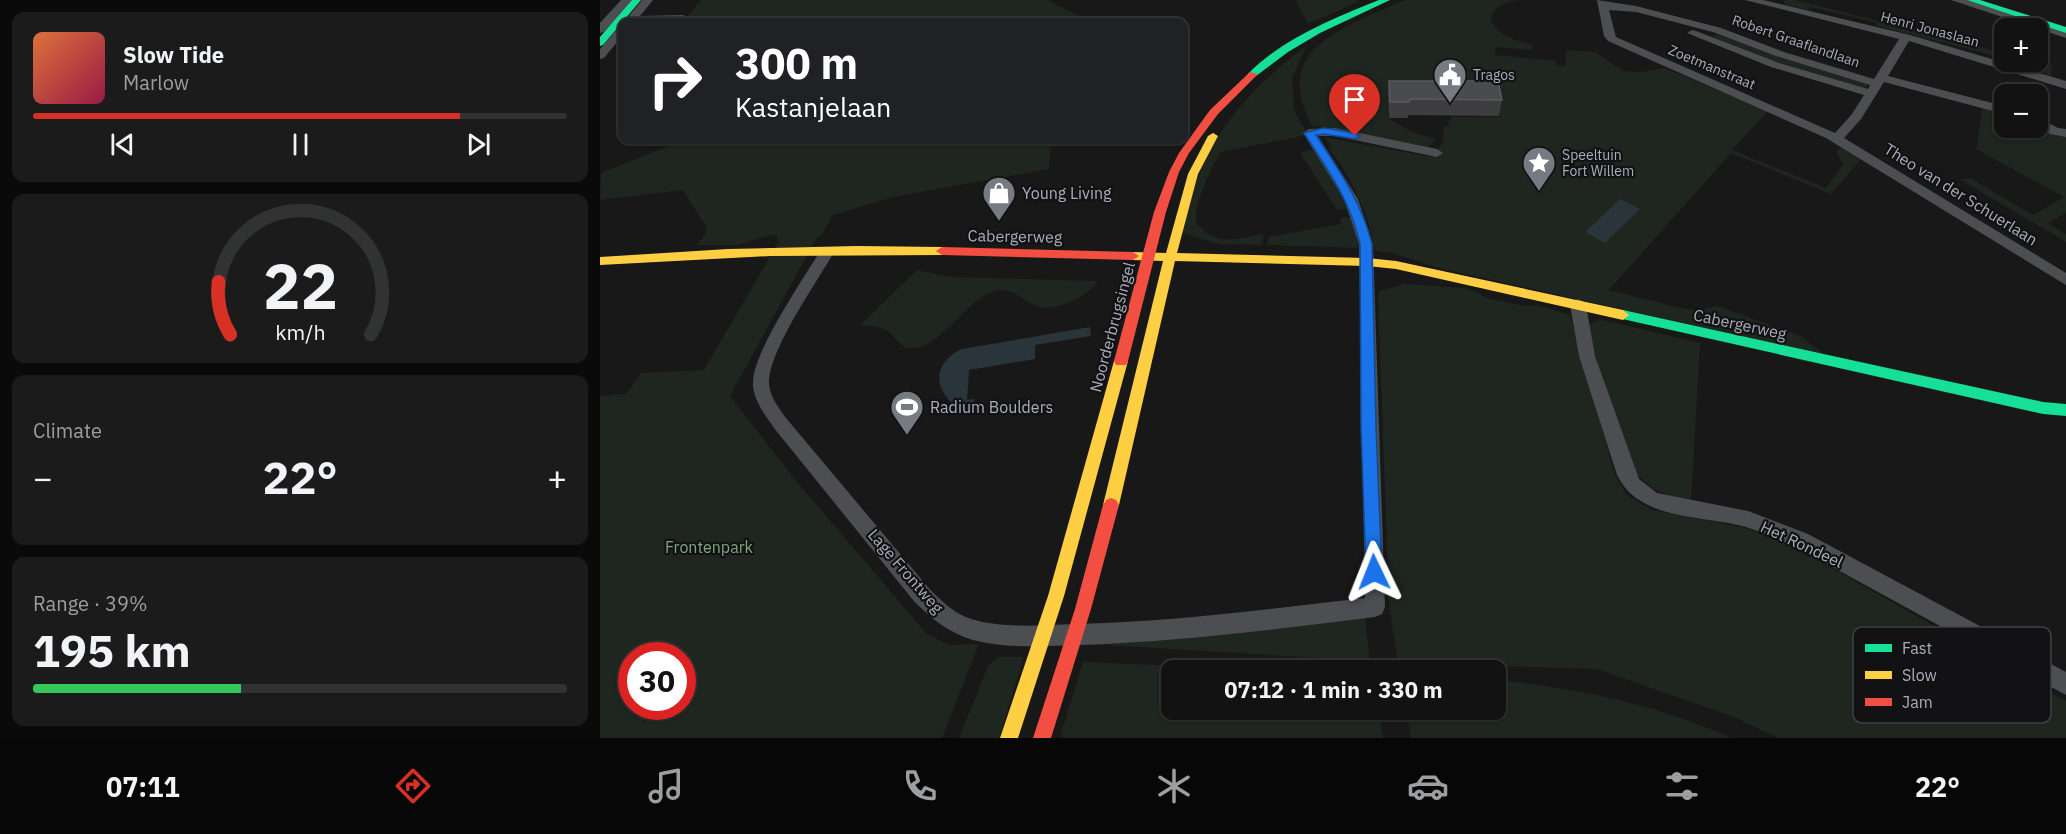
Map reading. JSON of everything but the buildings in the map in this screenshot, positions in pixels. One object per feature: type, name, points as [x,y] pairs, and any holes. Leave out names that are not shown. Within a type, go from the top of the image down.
[{"type":"main road","points":[[624,17],[638,0]]},
{"type":"main road","name":"Noorderbrugsingel","points":[[1009,738],[1073,544],[1146,262],[1173,172],[1191,142],[1243,83],[1283,51],[1329,23],[1386,0]]},
{"type":"main road","points":[[1971,0],[2066,30]]},
{"type":"main road","name":"Noorderbrugsingel","points":[[1042,738],[1082,610],[1113,493],[1168,263],[1193,174],[1211,139],[1253,88],[1283,61],[1312,40],[1366,8]]},
{"type":"main road","points":[[600,43],[618,24]]},
{"type":"main road","name":"Cabergerweg","points":[[600,261],[640,257],[806,258],[897,250],[1168,263],[1368,268],[1429,273],[2043,408],[2066,410]]},
{"type":"main road","name":"Cabergerweg","points":[[600,269],[662,263],[769,258]]},
{"type":"main road","name":"Cabergerweg","points":[[2043,408],[2066,417]]},
{"type":"street","points":[[624,17],[648,0]]},
{"type":"street","name":"Henri Jonaslaan","points":[[1750,0],[1777,3],[1906,37],[2066,85]]},
{"type":"street","points":[[1956,0],[2066,35]]},
{"type":"street","points":[[1985,0],[2066,25]]},
{"type":"street","name":"Robert Graaflandlaan","points":[[1603,3],[1717,30],[1780,54],[1876,85]]},
{"type":"street","name":"Zoetmanstraat","points":[[1603,3],[1609,36],[1617,42],[1837,139]]},
{"type":"street","name":"Robert Graaflandlaan","points":[[1636,9],[1785,68],[1876,85]]},
{"type":"street","points":[[600,14],[624,17],[683,18]]},
{"type":"street","points":[[600,30],[618,20]]},
{"type":"street","points":[[600,56],[618,27]]},
{"type":"street","points":[[1706,38],[1717,30]]},
{"type":"street","points":[[1837,139],[1857,116],[1906,37]]},
{"type":"street","points":[[1876,85],[1994,108]]},
{"type":"street","points":[[2048,127],[2054,131],[2066,133]]},
{"type":"street","points":[[1368,268],[1364,234],[1354,204],[1341,180],[1309,133],[1335,132],[1437,153]]},
{"type":"street","name":"Theo van der Schuerlaan","points":[[1837,139],[2066,280]]},
{"type":"street","name":"Lage Frontweg","points":[[824,257],[772,348],[763,370],[761,383],[765,398],[780,423],[933,606],[955,623],[983,630],[1024,635],[1120,634],[1183,630],[1375,607],[1369,428],[1368,268]]},
{"type":"street","name":"Het Rondeel","points":[[1578,305],[1587,356],[1626,475],[1632,485],[1653,500],[1748,519],[1801,540],[1961,627]]},
{"type":"street","name":"Het Rondeel","points":[[2051,676],[2066,684]]},
{"type":"green space","points":[[701,0],[1048,0],[1082,18],[686,18]]},
{"type":"green space","points":[[1295,0],[1353,0],[1360,1],[1308,24]]},
{"type":"green space","points":[[1405,0],[1520,0],[1506,3],[1498,8],[1491,20],[1503,34],[1532,44],[1532,50],[1496,47],[1495,55],[1556,61],[1556,65],[1565,66],[1567,50],[1595,52],[1623,71],[1641,72],[1664,68],[1768,111],[1732,150],[1826,188],[1843,164],[1836,152],[1842,146],[1862,158],[1831,194],[1731,153],[1609,290],[1680,308],[1697,310],[1717,306],[1801,336],[1825,355],[1435,267],[1392,253],[1375,251],[1368,222],[1358,196],[1328,147],[1332,147],[1324,137],[1431,157],[1444,141],[1443,127],[1449,126],[1448,123],[1452,117],[1500,117],[1496,97],[1387,96],[1388,118],[1414,133],[1437,139],[1428,147],[1312,126],[1301,99],[1300,77],[1308,58],[1321,43],[1339,30]]},
{"type":"green space","points":[[1785,0],[1796,0],[1994,50],[1994,55],[1877,26],[1878,23],[1810,7],[1808,10],[1784,4]]},
{"type":"green space","points":[[1716,34],[1868,85],[1865,89],[1772,61],[1713,37]]},
{"type":"green space","points":[[1306,46],[1292,79],[1294,110],[1308,135],[1220,152],[1197,207],[1197,224],[1213,236],[1228,240],[1264,234],[1262,245],[1218,244],[1182,233],[1202,167],[1221,132],[1260,85]]},
{"type":"green space","points":[[2048,64],[2052,65],[2051,76],[2038,72],[2048,72]]},
{"type":"green space","points":[[1983,105],[1994,109],[1994,138],[2048,138],[2048,128],[2066,136],[2066,213],[2048,223],[2066,234],[2066,242],[1959,179],[1972,179],[2033,215],[2064,197],[1976,149]]},
{"type":"green space","name":"Frontenpark","points":[[674,144],[1051,144],[1049,169],[893,197],[833,215],[823,233],[817,237],[730,396],[793,477],[926,633],[948,645],[979,644],[942,738],[600,738],[600,396],[626,394],[641,373],[704,370],[779,241],[774,234],[738,245],[697,245],[705,235],[707,228],[683,190],[600,200],[601,173]]},
{"type":"green space","points":[[1315,151],[1337,183],[1348,209],[1337,210],[1300,153]]},
{"type":"green space","points":[[1340,218],[1351,219],[1357,233],[1359,248],[1267,245],[1269,237],[1341,224]]},
{"type":"green space","points":[[917,270],[950,277],[1096,281],[1097,284],[1068,303],[1051,307],[1034,305],[1009,291],[992,292],[972,305],[934,340],[913,348],[901,345],[884,329],[860,325]]},
{"type":"green space","points":[[1404,284],[1466,288],[1490,299],[1525,306],[1537,305],[1570,315],[1615,475],[1627,495],[1652,510],[1747,528],[1804,552],[1936,627],[1853,627],[1853,723],[2051,723],[2051,692],[2066,701],[2066,738],[1778,738],[1732,716],[1596,669],[1506,666],[1506,660],[1398,660],[1389,604],[1379,291]]},
{"type":"green space","points":[[1599,319],[1700,343],[1691,502],[1658,491],[1644,481],[1631,467],[1591,342],[1589,325]]},
{"type":"green space","points":[[1365,617],[1370,660],[1353,660],[1105,645]]},
{"type":"green space","points":[[999,657],[1024,657],[999,738],[959,738],[988,666]]},
{"type":"green space","points":[[1083,662],[1161,665],[1161,720],[1380,720],[1383,738],[1063,738],[1061,734]]},
{"type":"green space","points":[[1506,681],[1587,693],[1646,707],[1732,738],[1411,738],[1408,720],[1506,720]]},
{"type":"shaded area","points":[[1620,199],[1640,209],[1605,243],[1585,232]]},
{"type":"shaded area","points":[[1090,327],[1091,336],[1035,345],[1035,359],[969,370],[967,400],[974,399],[977,410],[973,414],[959,409],[945,396],[941,388],[939,380],[942,366],[947,359],[962,349]]},
{"type":"traffic: fast","points":[[622,18],[637,0]]},
{"type":"traffic: fast","points":[[1253,74],[1316,31],[1386,0]]},
{"type":"traffic: fast","points":[[1971,0],[2066,30]]},
{"type":"traffic: fast","points":[[600,43],[618,22]]},
{"type":"traffic: fast","points":[[1623,315],[2043,408],[2066,410]]},
{"type":"traffic: slow","points":[[1111,505],[1181,213],[1193,174],[1213,136]]},
{"type":"traffic: slow","points":[[600,261],[771,252],[942,251]]},
{"type":"traffic: slow","points":[[1133,256],[1367,262],[1396,265],[1623,315]]},
{"type":"traffic: slow","points":[[1009,738],[1056,596],[1121,361]]},
{"type":"traffic: jam","points":[[1121,361],[1160,212],[1174,172],[1184,153],[1214,112],[1253,74]]},
{"type":"traffic: jam","points":[[942,251],[1133,256]]},
{"type":"traffic: jam","points":[[1042,738],[1083,609],[1111,505]]},
{"type":"place","name":"Tragos","points":[[1450,104]]},
{"type":"place","name":"Speeltuin Fort Willem","points":[[1539,192]]},
{"type":"place","name":"Young Living","points":[[999,222]]},
{"type":"place","name":"Radium Boulders","points":[[907,436]]},
{"type":"route","points":[[1355,136],[1324,131],[1309,133],[1349,194],[1361,223],[1366,244],[1374,572]]}]
